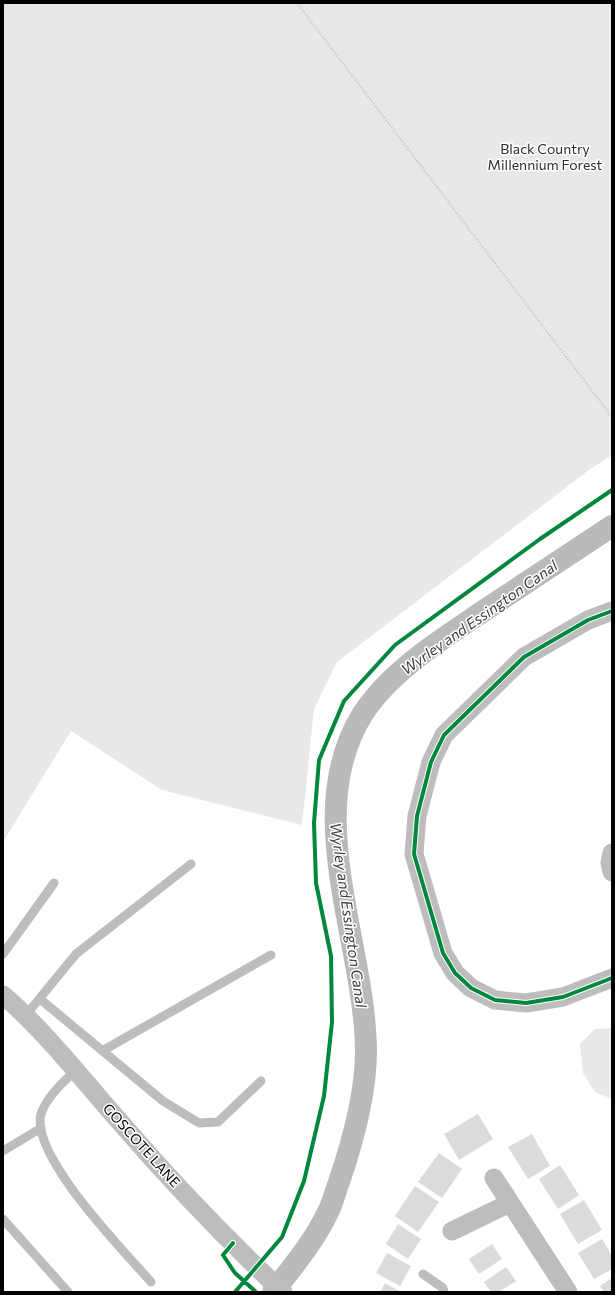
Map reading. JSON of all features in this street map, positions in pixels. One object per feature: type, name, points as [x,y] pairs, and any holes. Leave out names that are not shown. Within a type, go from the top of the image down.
[{"type":"street","points":[[612,611],[588,620],[524,657],[444,735],[431,762],[417,816],[414,854],[443,954],[455,973],[472,988],[495,1000],[526,1003],[563,997],[612,978]]},
{"type":"street","points":[[612,853],[610,863],[612,872]]},
{"type":"street","name":"GOSCOTE LANE","points":[[3,995],[26,1015],[130,1133],[247,1259],[283,1292]]},
{"type":"street","points":[[494,1178],[568,1292]]},
{"type":"street","points":[[452,1231],[510,1203]]},
{"type":"lane","points":[[26,1015],[76,954],[191,864]]},
{"type":"lane","points":[[3,954],[54,883]]},
{"type":"lane","points":[[102,1051],[271,955]]},
{"type":"lane","points":[[40,999],[163,1101],[199,1123],[218,1122],[262,1081]]},
{"type":"lane","points":[[75,1070],[50,1098],[42,1112],[41,1128],[54,1162],[76,1195],[151,1282]]},
{"type":"lane","points":[[3,1151],[41,1128]]},
{"type":"lane","points":[[3,1219],[68,1292]]},
{"type":"lane","points":[[423,1274],[443,1288],[444,1292]]},
{"type":"path","points":[[297,3],[612,417]]},
{"type":"green space","name":"Black Country Millennium Forest","points":[[3,3],[612,3],[612,455],[589,470],[337,662],[314,709],[302,825],[162,790],[71,731],[3,842]]},
{"type":"green space","points":[[612,1028],[612,1099],[595,1092],[583,1073],[580,1044],[595,1029]]},
{"type":"building","points":[[478,1114],[493,1139],[459,1160],[444,1134]]},
{"type":"building","points":[[532,1134],[550,1166],[528,1179],[508,1147]]},
{"type":"building","points":[[439,1153],[462,1169],[442,1198],[418,1182]]},
{"type":"building","points":[[560,1165],[579,1195],[558,1209],[539,1179]]},
{"type":"building","points":[[415,1186],[439,1202],[418,1232],[395,1216]]},
{"type":"building","points":[[584,1200],[602,1230],[578,1244],[560,1214]]},
{"type":"building","points":[[398,1224],[421,1239],[408,1259],[386,1244]]},
{"type":"building","points":[[602,1239],[612,1256],[612,1269],[594,1279],[578,1253]]},
{"type":"building","points":[[492,1244],[502,1259],[479,1274],[469,1259]]},
{"type":"building","points":[[387,1253],[411,1266],[400,1286],[376,1273]]},
{"type":"building","points":[[506,1267],[516,1281],[499,1292],[491,1292],[484,1282]]},
{"type":"building","points":[[612,1278],[612,1292],[604,1292],[600,1286]]},
{"type":"building","points":[[385,1283],[401,1292],[380,1292]]},
{"type":"waterway","name":"Wyrley and Essington Canal","points":[[273,1292],[310,1243],[330,1209],[354,1134],[364,1084],[366,1051],[363,1009],[341,879],[336,836],[337,794],[345,753],[362,715],[373,699],[402,670],[452,632],[612,526]]},
{"type":"cycle path","points":[[235,1292],[282,1237],[304,1181],[324,1096],[332,1022],[331,956],[316,883],[314,823],[319,760],[344,701],[395,645],[540,539],[612,490]]},
{"type":"cycle path","points":[[612,611],[588,620],[524,657],[444,735],[431,762],[417,816],[414,854],[443,953],[455,973],[471,988],[495,1000],[526,1003],[563,997],[612,978]]},
{"type":"cycle path","points":[[233,1243],[223,1255],[235,1273],[256,1292]]}]
